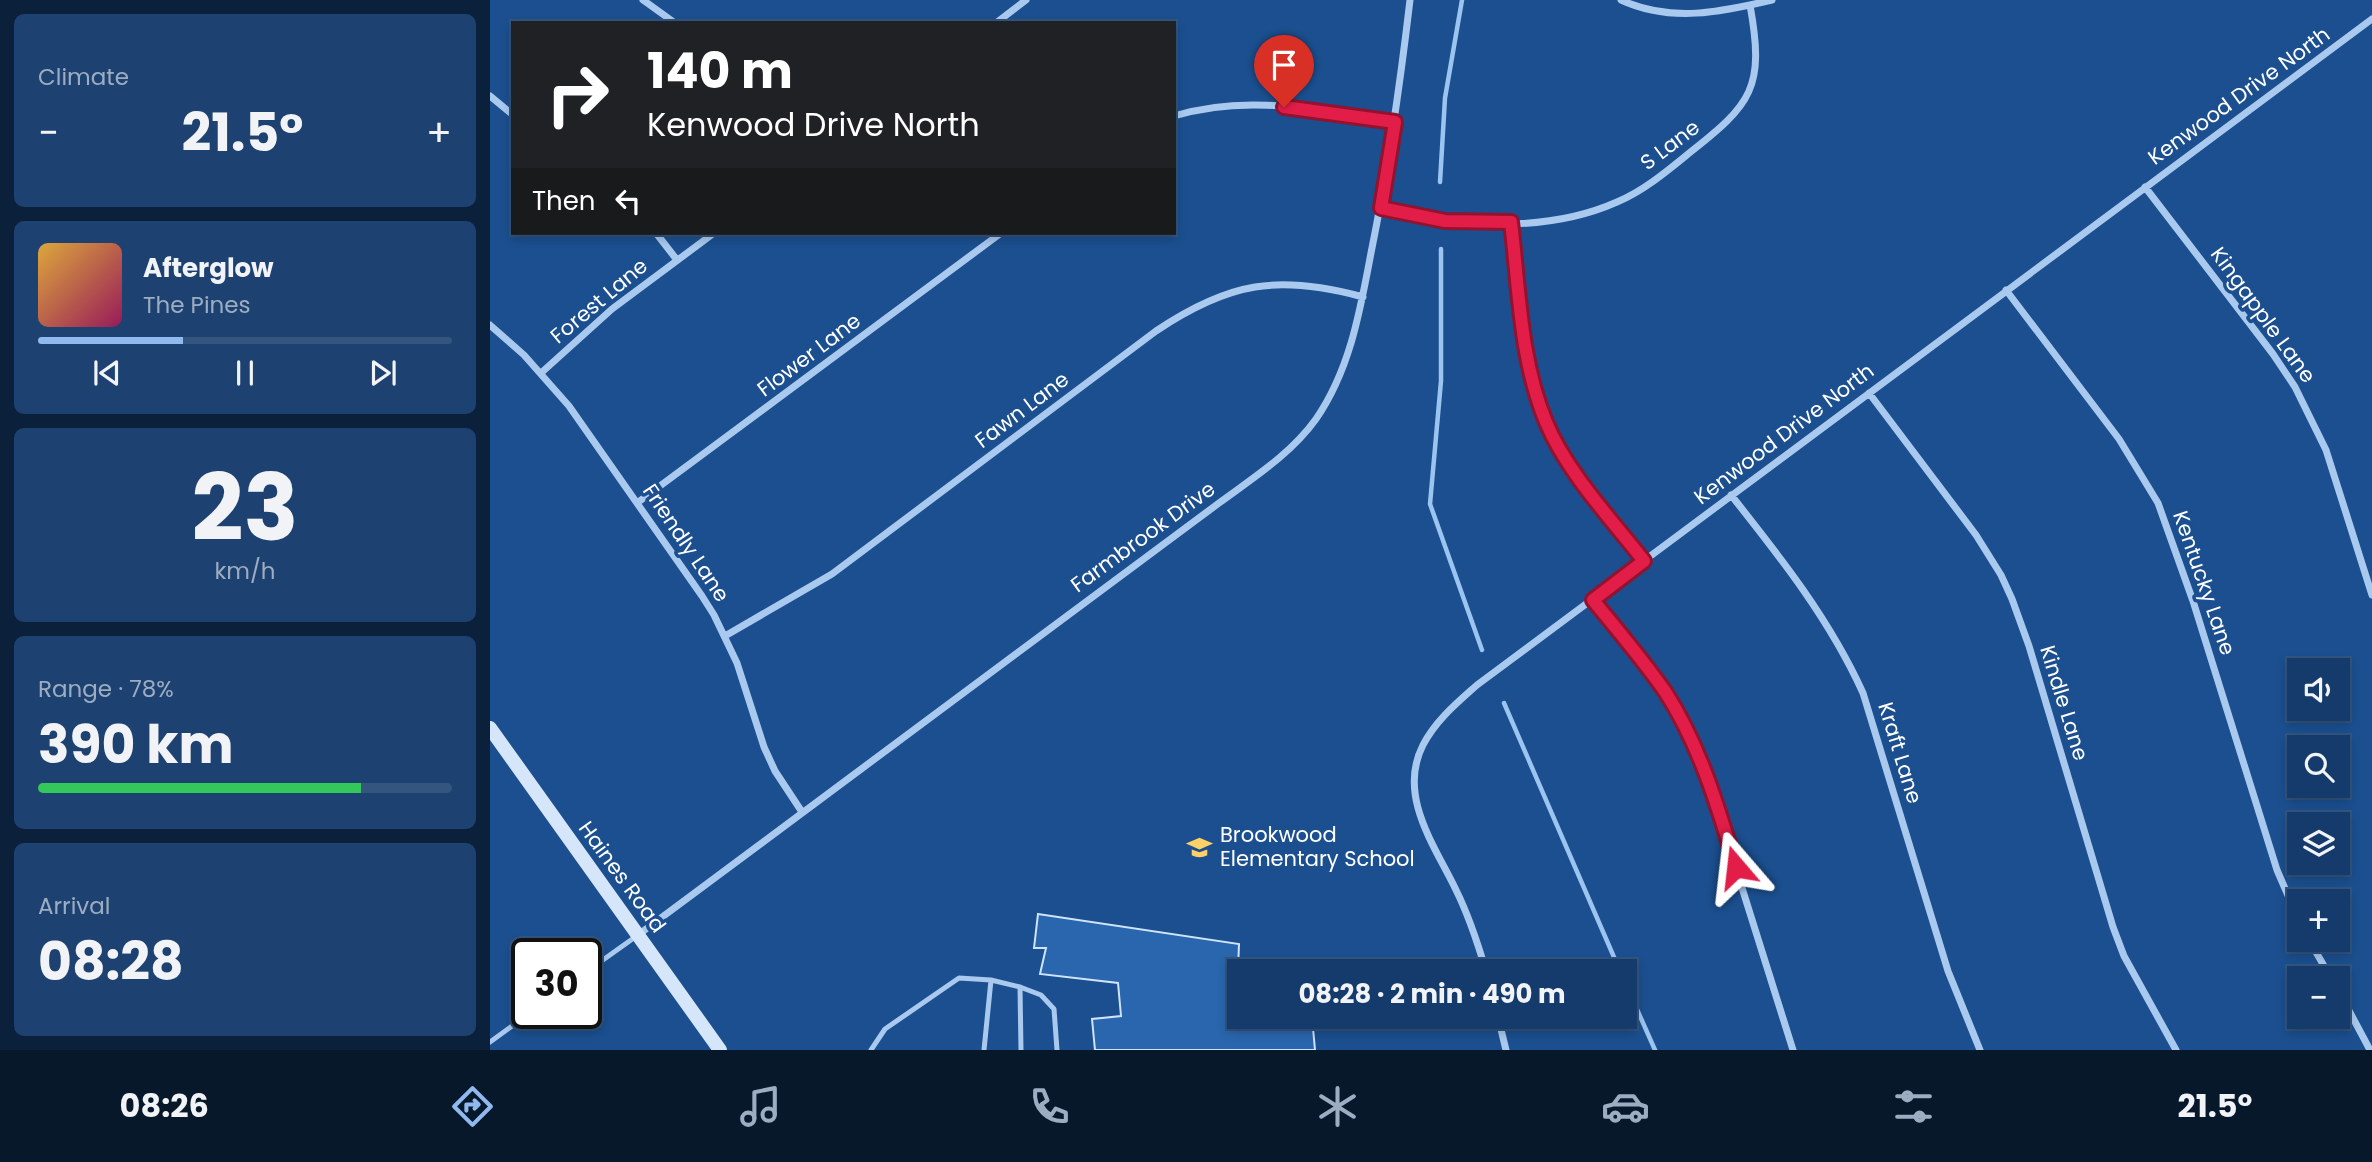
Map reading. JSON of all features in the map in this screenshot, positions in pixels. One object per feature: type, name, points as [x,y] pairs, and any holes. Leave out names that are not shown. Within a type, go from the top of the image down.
[{"type":"street","points":[[643,0],[673,21]]},
{"type":"street","points":[[999,21],[1026,0]]},
{"type":"street","name":"Farmbrook Drive","points":[[638,935],[1219,503],[1298,441],[1315,421],[1335,386],[1355,332],[1363,297],[1395,122],[1410,0]]},
{"type":"street","points":[[1621,0],[1654,11],[1680,15],[1705,14],[1772,0]]},
{"type":"street","name":"S Lane","points":[[1381,208],[1445,221],[1511,222],[1570,217],[1618,202],[1666,172],[1721,129],[1738,110],[1755,79],[1757,42],[1751,5]]},
{"type":"street","name":"Kenwood Drive North","points":[[1482,959],[1457,891],[1423,823],[1414,787],[1416,763],[1423,746],[1434,727],[1451,709],[1477,685],[2372,19]]},
{"type":"street","points":[[490,96],[511,113]]},
{"type":"street","points":[[1176,115],[1206,107],[1241,103],[1395,122]]},
{"type":"street","name":"Kingapple Lane","points":[[2145,187],[2273,354],[2295,387],[2326,450],[2372,595]]},
{"type":"street","points":[[1511,222],[1531,375],[1547,424],[1571,465],[1644,561]]},
{"type":"street","points":[[658,235],[677,260]]},
{"type":"street","name":"Forest Lane","points":[[541,373],[612,309],[711,235]]},
{"type":"street","name":"Flower Lane","points":[[637,503],[998,235]]},
{"type":"street","name":"Fawn Lane","points":[[725,636],[832,574],[1156,331],[1205,302],[1245,287],[1294,284],[1363,297]]},
{"type":"street","name":"Kentucky Lane","points":[[2006,290],[2119,439],[2158,503],[2193,601],[2277,870],[2287,893]]},
{"type":"street","name":"Friendly Lane","points":[[490,325],[541,373],[569,406],[702,596],[737,663],[764,747],[775,771],[802,812]]},
{"type":"street","name":"Kindle Lane","points":[[1869,393],[1976,535],[2001,575],[2029,646],[2113,927],[2124,956],[2176,1050]]},
{"type":"street","name":"Kraft Lane","points":[[1731,495],[1830,627],[1863,693],[1948,971],[1980,1050]]},
{"type":"street","points":[[1593,600],[1666,694],[1704,767],[1793,1050]]},
{"type":"street","name":"Haines Road","points":[[490,728],[720,1050]]},
{"type":"street","points":[[2350,1012],[2370,1050]]},
{"type":"street","points":[[1501,1029],[1506,1050]]},
{"type":"lane","points":[[602,961],[638,935]]},
{"type":"lane","points":[[871,1050],[885,1029],[959,978],[991,980],[1041,995],[1054,1009],[1057,1050]]},
{"type":"lane","points":[[984,1050],[991,980]]},
{"type":"lane","points":[[1020,987],[1021,1050]]},
{"type":"lane","points":[[490,1042],[511,1027]]},
{"type":"building","points":[[1038,914],[1239,944],[1238,959],[1227,959],[1227,1029],[1313,1029],[1315,1050],[1095,1050],[1092,1019],[1121,1016],[1118,983],[1040,974],[1046,948],[1034,948]]},
{"type":"waterway","points":[[1440,182],[1445,98],[1462,0]]},
{"type":"waterway","points":[[1441,249],[1441,381],[1430,504],[1482,650]]},
{"type":"waterway","points":[[1504,703],[1615,959]]},
{"type":"waterway","points":[[1637,1009],[1655,1050]]},
{"type":"place","name":"Brookwood Elementary School","points":[[1200,847]]},
{"type":"route","points":[[1284,107],[1395,122],[1381,208],[1445,221],[1511,222],[1531,375],[1547,424],[1571,465],[1644,561],[1593,600],[1666,694],[1684,725],[1704,767],[1736,867]]}]
